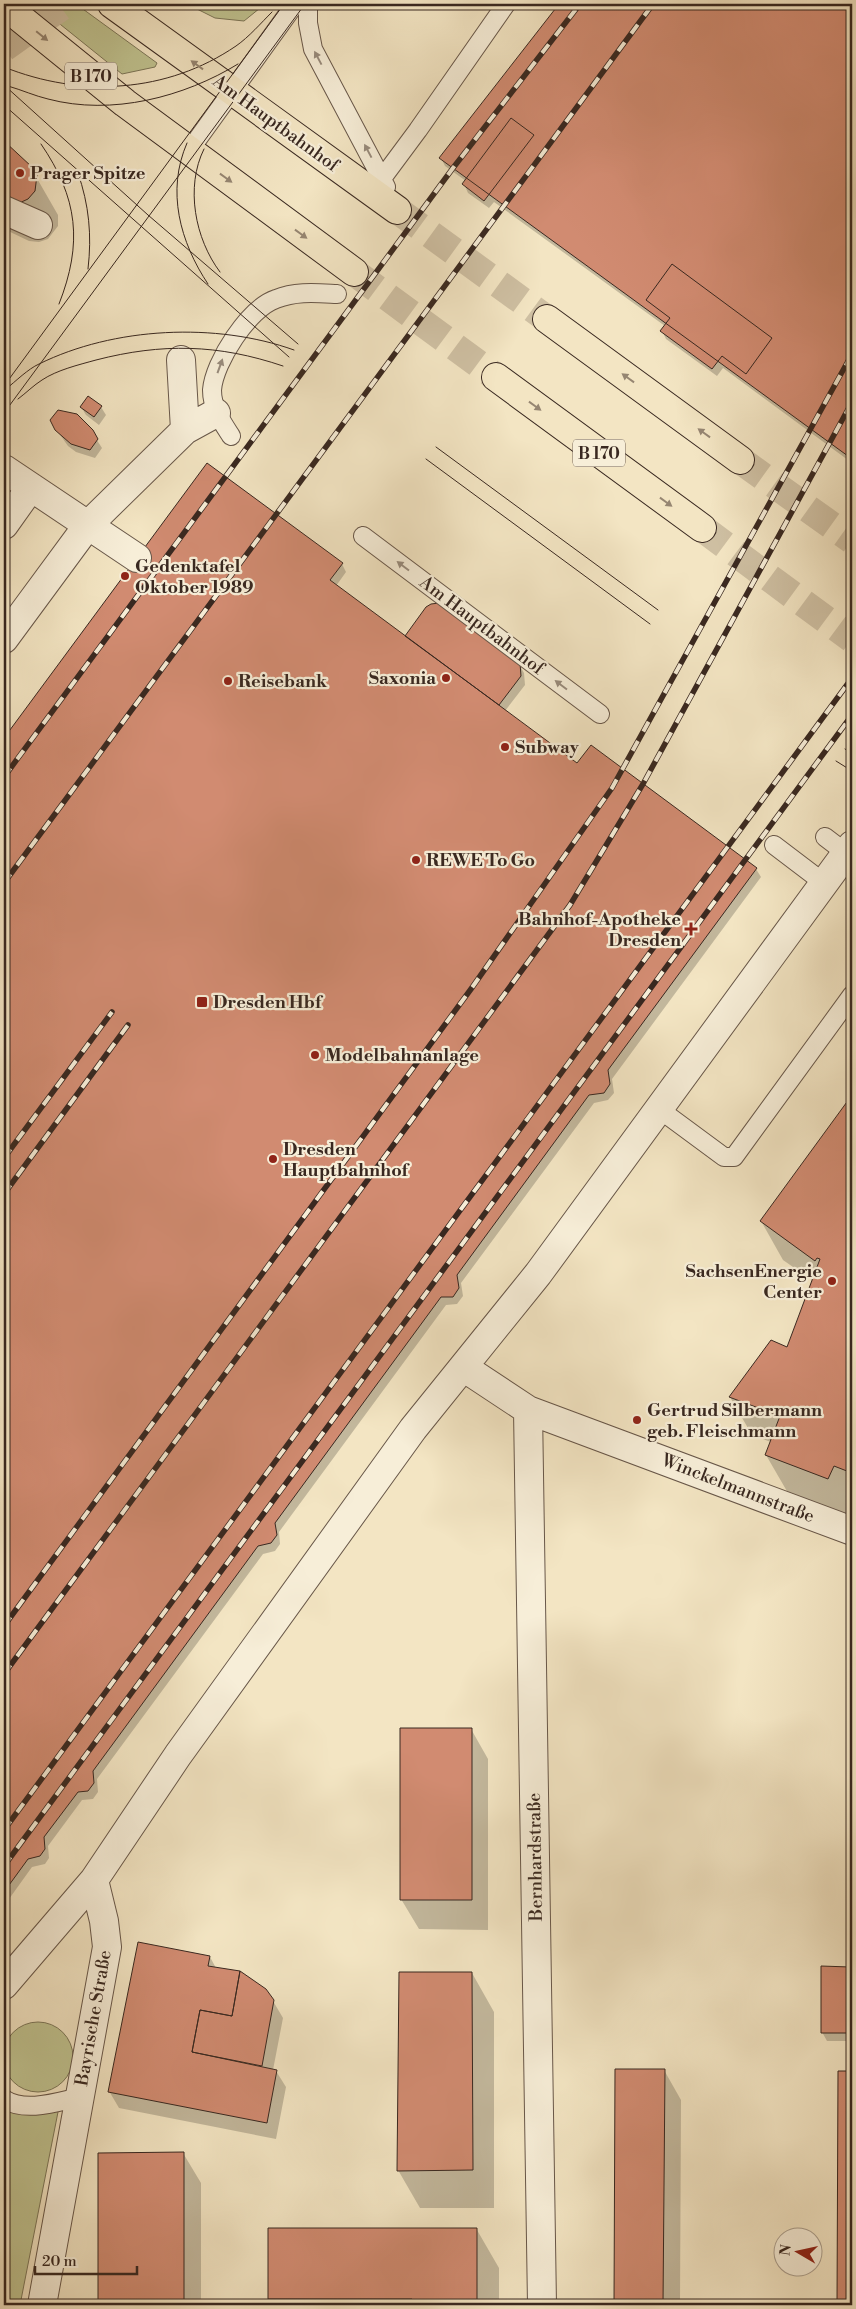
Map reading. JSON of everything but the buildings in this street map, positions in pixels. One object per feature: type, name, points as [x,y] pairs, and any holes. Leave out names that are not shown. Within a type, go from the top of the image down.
[{"type":"main road","name":"Am Hauptbahnhof","points":[[112,4],[233,91],[377,185],[398,210]]},
{"type":"main road","name":"B 170","points":[[4,5],[105,88],[354,272]]},
{"type":"main road","points":[[546,319],[740,460]]},
{"type":"main road","name":"B 170","points":[[496,377],[702,528]]},
{"type":"street","points":[[4,210],[38,225]]},
{"type":"street","points":[[181,360],[185,430]]},
{"type":"street","points":[[6,630],[88,525],[185,430],[216,413]]},
{"type":"street","points":[[4,469],[137,558]]},
{"type":"street","points":[[4,525],[31,488]]},
{"type":"street","points":[[4,1985],[94,1880],[178,1755],[413,1429],[538,1274],[824,883],[841,845]]},
{"type":"street","name":"Winckelmannstraße","points":[[462,1367],[528,1410],[852,1531]]},
{"type":"street","name":"Bernhardstraße","points":[[528,1410],[542,2305]]},
{"type":"street","name":"Bayrische Straße","points":[[42,2305],[107,1947],[104,1921],[94,1880]]},
{"type":"lane","points":[[185,148],[233,91],[295,4]]},
{"type":"lane","points":[[308,4],[308,23],[313,49],[377,185],[506,4]]},
{"type":"lane","points":[[231,436],[216,413],[212,390],[218,366],[226,350],[258,311],[274,299],[297,293],[337,294]]},
{"type":"lane","name":"Am Hauptbahnhof","points":[[363,536],[600,714]]},
{"type":"lane","points":[[774,845],[824,883]]},
{"type":"lane","points":[[659,1109],[724,1157],[734,1157],[852,995]]},
{"type":"lane","name":"Bayrische Straße","points":[[4,2099],[9,2103],[41,2106],[80,2097]]},
{"type":"green space","points":[[35,4],[76,4],[157,63],[155,67],[122,74]]},
{"type":"green space","points":[[187,4],[265,4],[244,21],[215,18]]},
{"type":"green space","points":[[45,2022],[58,2028],[67,2037],[71,2043],[73,2057],[71,2071],[63,2082],[52,2090],[31,2092],[24,2090],[13,2082],[5,2071],[3,2050],[5,2043],[13,2032],[24,2024]]},
{"type":"green space","points":[[4,2105],[56,2109],[58,2112],[20,2305],[4,2305]]},
{"type":"tunnel","points":[[4,48],[65,4]]},
{"type":"tunnel","points":[[397,210],[547,319]]},
{"type":"tunnel","points":[[354,272],[496,377]]},
{"type":"tunnel","points":[[740,460],[852,540]]},
{"type":"tunnel","points":[[702,528],[852,639]]},
{"type":"tram line","points":[[4,386],[284,4]]},
{"type":"tram line","points":[[4,413],[305,4]]},
{"type":"tram line","points":[[4,67],[33,77],[93,86],[123,86],[153,81],[209,62],[236,46],[272,12]]},
{"type":"tram line","points":[[8,86],[43,98],[72,104],[122,104],[147,100],[195,86],[238,64]]},
{"type":"tram line","points":[[4,85],[148,215],[298,344]]},
{"type":"tram line","points":[[4,105],[289,357]]},
{"type":"tram line","points":[[187,143],[177,179],[179,216],[190,251],[208,284]]},
{"type":"tram line","points":[[41,144],[63,183],[73,221],[72,261],[59,304]]},
{"type":"tram line","points":[[204,149],[198,164],[195,180],[196,212],[204,244],[220,272]]},
{"type":"tram line","points":[[78,173],[89,220],[88,269]]},
{"type":"tram line","points":[[6,389],[35,366],[68,352],[100,342],[132,336],[199,332],[232,335],[264,341],[294,350]]},
{"type":"tram line","points":[[18,399],[48,376],[61,371],[120,354],[144,351],[190,348],[213,350],[236,353],[283,366]]},
{"type":"tram line","points":[[436,447],[658,610]]},
{"type":"tram line","points":[[426,459],[650,624]]},
{"type":"tram line","points":[[845,749],[852,753]]},
{"type":"tram line","points":[[836,761],[852,771]]},
{"type":"railway","points":[[4,777],[453,168],[580,4]]},
{"type":"railway","points":[[4,883],[653,4]]},
{"type":"railway","points":[[4,1626],[471,989],[612,788],[852,354]]},
{"type":"railway","points":[[4,1674],[570,905],[643,784],[852,402]]},
{"type":"railway","points":[[4,1830],[852,678]]},
{"type":"railway","points":[[4,1866],[852,715]]},
{"type":"railway","points":[[4,1158],[112,1012]]},
{"type":"railway","points":[[4,1194],[128,1025]]},
{"type":"place","name":"Prager Spitze","points":[[20,173]]},
{"type":"place","name":"Gedenktafel Oktober 1989","points":[[125,576]]},
{"type":"place","name":"Saxonia","points":[[446,678]]},
{"type":"place","name":"Reisebank","points":[[228,681]]},
{"type":"place","name":"Subway","points":[[505,747]]},
{"type":"place","name":"REWE To Go","points":[[416,860]]},
{"type":"place","name":"Bahnhof-Apotheke Dresden","points":[[691,929]]},
{"type":"place","name":"Dresden Hbf","points":[[202,1002]]},
{"type":"place","name":"Modelbahnanlage","points":[[315,1055]]},
{"type":"place","name":"Dresden Hauptbahnhof","points":[[273,1159]]},
{"type":"place","name":"SachsenEnergie Center","points":[[832,1281]]},
{"type":"place","name":"Gertrud Silbermann geb. Fleischmann","points":[[637,1420]]}]
